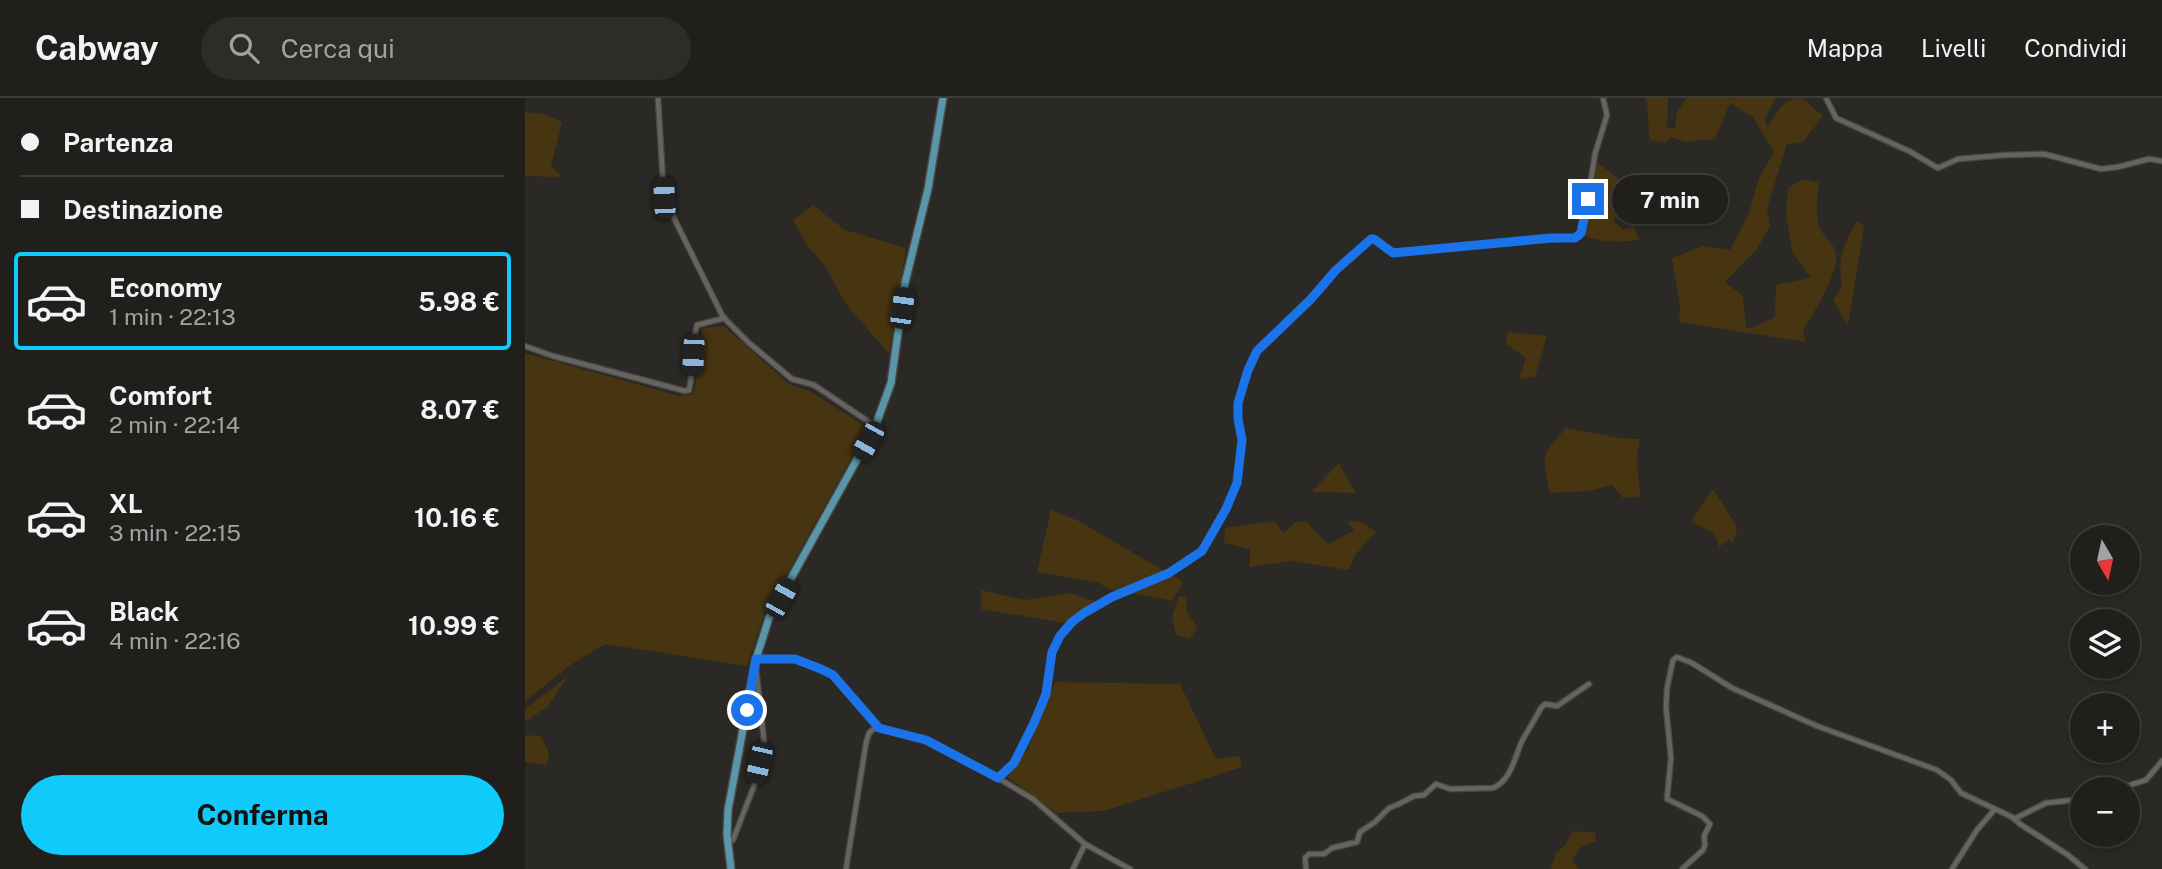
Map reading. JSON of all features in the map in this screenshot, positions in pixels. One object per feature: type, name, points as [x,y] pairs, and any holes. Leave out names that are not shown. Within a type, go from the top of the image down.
[{"type":"main road","points":[[731,869],[728,810],[756,661],[769,618],[876,427],[891,383],[905,283],[930,177],[943,98]]},
{"type":"street","points":[[658,98],[664,198],[725,318],[749,343],[792,379],[814,386],[876,427]]},
{"type":"street","points":[[998,778],[1014,763],[1034,723],[1046,694],[1052,652],[1060,636],[1072,622],[1112,597],[1169,573],[1202,551],[1237,483],[1242,440],[1238,403],[1257,351],[1311,299],[1336,270],[1371,239],[1393,253],[1579,236],[1595,154],[1607,115],[1603,98]]},
{"type":"street","points":[[1826,98],[1836,118],[1909,150],[1938,168],[1958,159],[2006,155],[2044,154],[2101,169],[2149,159],[2162,161]]},
{"type":"street","points":[[525,346],[685,391],[689,390],[692,375],[697,325],[725,318]]},
{"type":"street","points":[[1682,869],[1703,850],[1704,836],[1710,824],[1702,816],[1667,799],[1671,758],[1666,698],[1673,660],[1677,657],[1692,663],[1732,688],[1817,726],[1937,770],[1951,780],[1961,793],[2014,819],[2085,869]]},
{"type":"street","points":[[731,836],[754,786],[765,741],[756,661],[795,659],[833,675],[877,726],[926,740],[998,778],[1033,799],[1085,844],[1130,869]]},
{"type":"street","points":[[1306,869],[1305,858],[1309,854],[1324,854],[1332,848],[1356,842],[1360,832],[1389,808],[1414,796],[1424,795],[1436,784],[1450,789],[1499,786],[1514,764],[1522,742],[1541,708],[1545,704],[1557,706],[1588,684]]},
{"type":"street","points":[[846,869],[866,743],[869,733],[877,726]]},
{"type":"street","points":[[2140,783],[2146,780],[2162,761]]},
{"type":"street","points":[[2014,819],[2046,803],[2070,800]]},
{"type":"street","points":[[1952,869],[1961,852],[1995,809]]},
{"type":"street","points":[[1073,869],[1085,844]]},
{"type":"shaded area","points":[[1645,98],[1668,98],[1667,128],[1675,128],[1677,112],[1686,98],[1776,98],[1765,118],[1767,128],[1779,109],[1793,99],[1802,99],[1823,116],[1803,142],[1787,144],[1767,208],[1770,226],[1757,249],[1725,282],[1743,296],[1746,328],[1775,317],[1776,285],[1811,278],[1793,254],[1786,214],[1788,188],[1803,179],[1819,183],[1818,220],[1822,232],[1835,250],[1836,258],[1826,291],[1803,329],[1805,342],[1679,322],[1680,305],[1672,258],[1703,246],[1730,250],[1749,213],[1759,178],[1774,152],[1753,117],[1730,103],[1715,139],[1685,142],[1671,137],[1665,143],[1650,140]]},
{"type":"shaded area","points":[[525,112],[544,114],[562,122],[551,166],[562,177],[525,176]]},
{"type":"shaded area","points":[[1597,162],[1624,183],[1623,200],[1614,221],[1623,230],[1634,226],[1639,240],[1603,241],[1583,235],[1592,201]]},
{"type":"shaded area","points":[[813,205],[845,230],[906,248],[889,354],[845,303],[826,268],[807,245],[793,220]]},
{"type":"shaded area","points":[[1857,221],[1864,226],[1848,326],[1833,300],[1842,287],[1842,252]]},
{"type":"shaded area","points":[[724,326],[789,384],[812,392],[868,428],[764,615],[747,666],[605,644],[572,664],[525,701],[525,353],[679,396],[692,394],[695,389],[702,328]]},
{"type":"shaded area","points":[[1508,332],[1547,336],[1535,377],[1519,379],[1526,358],[1506,344]]},
{"type":"shaded area","points":[[1566,428],[1640,439],[1637,464],[1640,497],[1623,498],[1612,485],[1589,491],[1550,493],[1545,458]]},
{"type":"shaded area","points":[[1339,463],[1356,493],[1311,492]]},
{"type":"shaded area","points":[[1713,489],[1735,523],[1737,531],[1733,542],[1729,539],[1719,547],[1715,534],[1692,522]]},
{"type":"shaded area","points":[[1051,510],[1079,521],[1183,582],[1172,601],[1109,589],[1099,583],[1037,572]]},
{"type":"shaded area","points":[[1275,521],[1283,533],[1296,522],[1307,522],[1329,544],[1354,530],[1347,521],[1361,522],[1376,532],[1355,555],[1349,570],[1292,561],[1250,567],[1250,549],[1224,543],[1225,528]]},
{"type":"shaded area","points":[[981,590],[1025,600],[1069,593],[1095,601],[1065,623],[981,609]]},
{"type":"shaded area","points":[[1179,596],[1187,597],[1186,610],[1197,627],[1190,639],[1176,635],[1172,617]]},
{"type":"shaded area","points":[[568,676],[548,706],[525,722],[525,709]]},
{"type":"shaded area","points":[[1055,682],[1180,684],[1216,759],[1239,756],[1242,767],[1104,811],[1057,813],[1007,777],[1028,749]]},
{"type":"shaded area","points":[[525,735],[541,736],[549,753],[547,765],[525,762]]},
{"type":"shaded area","points":[[1573,831],[1596,833],[1595,842],[1584,846],[1576,854],[1572,861],[1579,869],[1551,869],[1556,853],[1565,845]]},
{"type":"route","points":[[747,710],[756,659],[795,659],[833,675],[879,728],[926,740],[998,778],[1014,763],[1034,723],[1050,680],[1052,652],[1060,636],[1072,622],[1112,597],[1169,573],[1202,551],[1226,509],[1237,483],[1242,440],[1238,403],[1257,351],[1311,299],[1336,270],[1371,239],[1393,253],[1575,238],[1581,233],[1588,199]]}]
